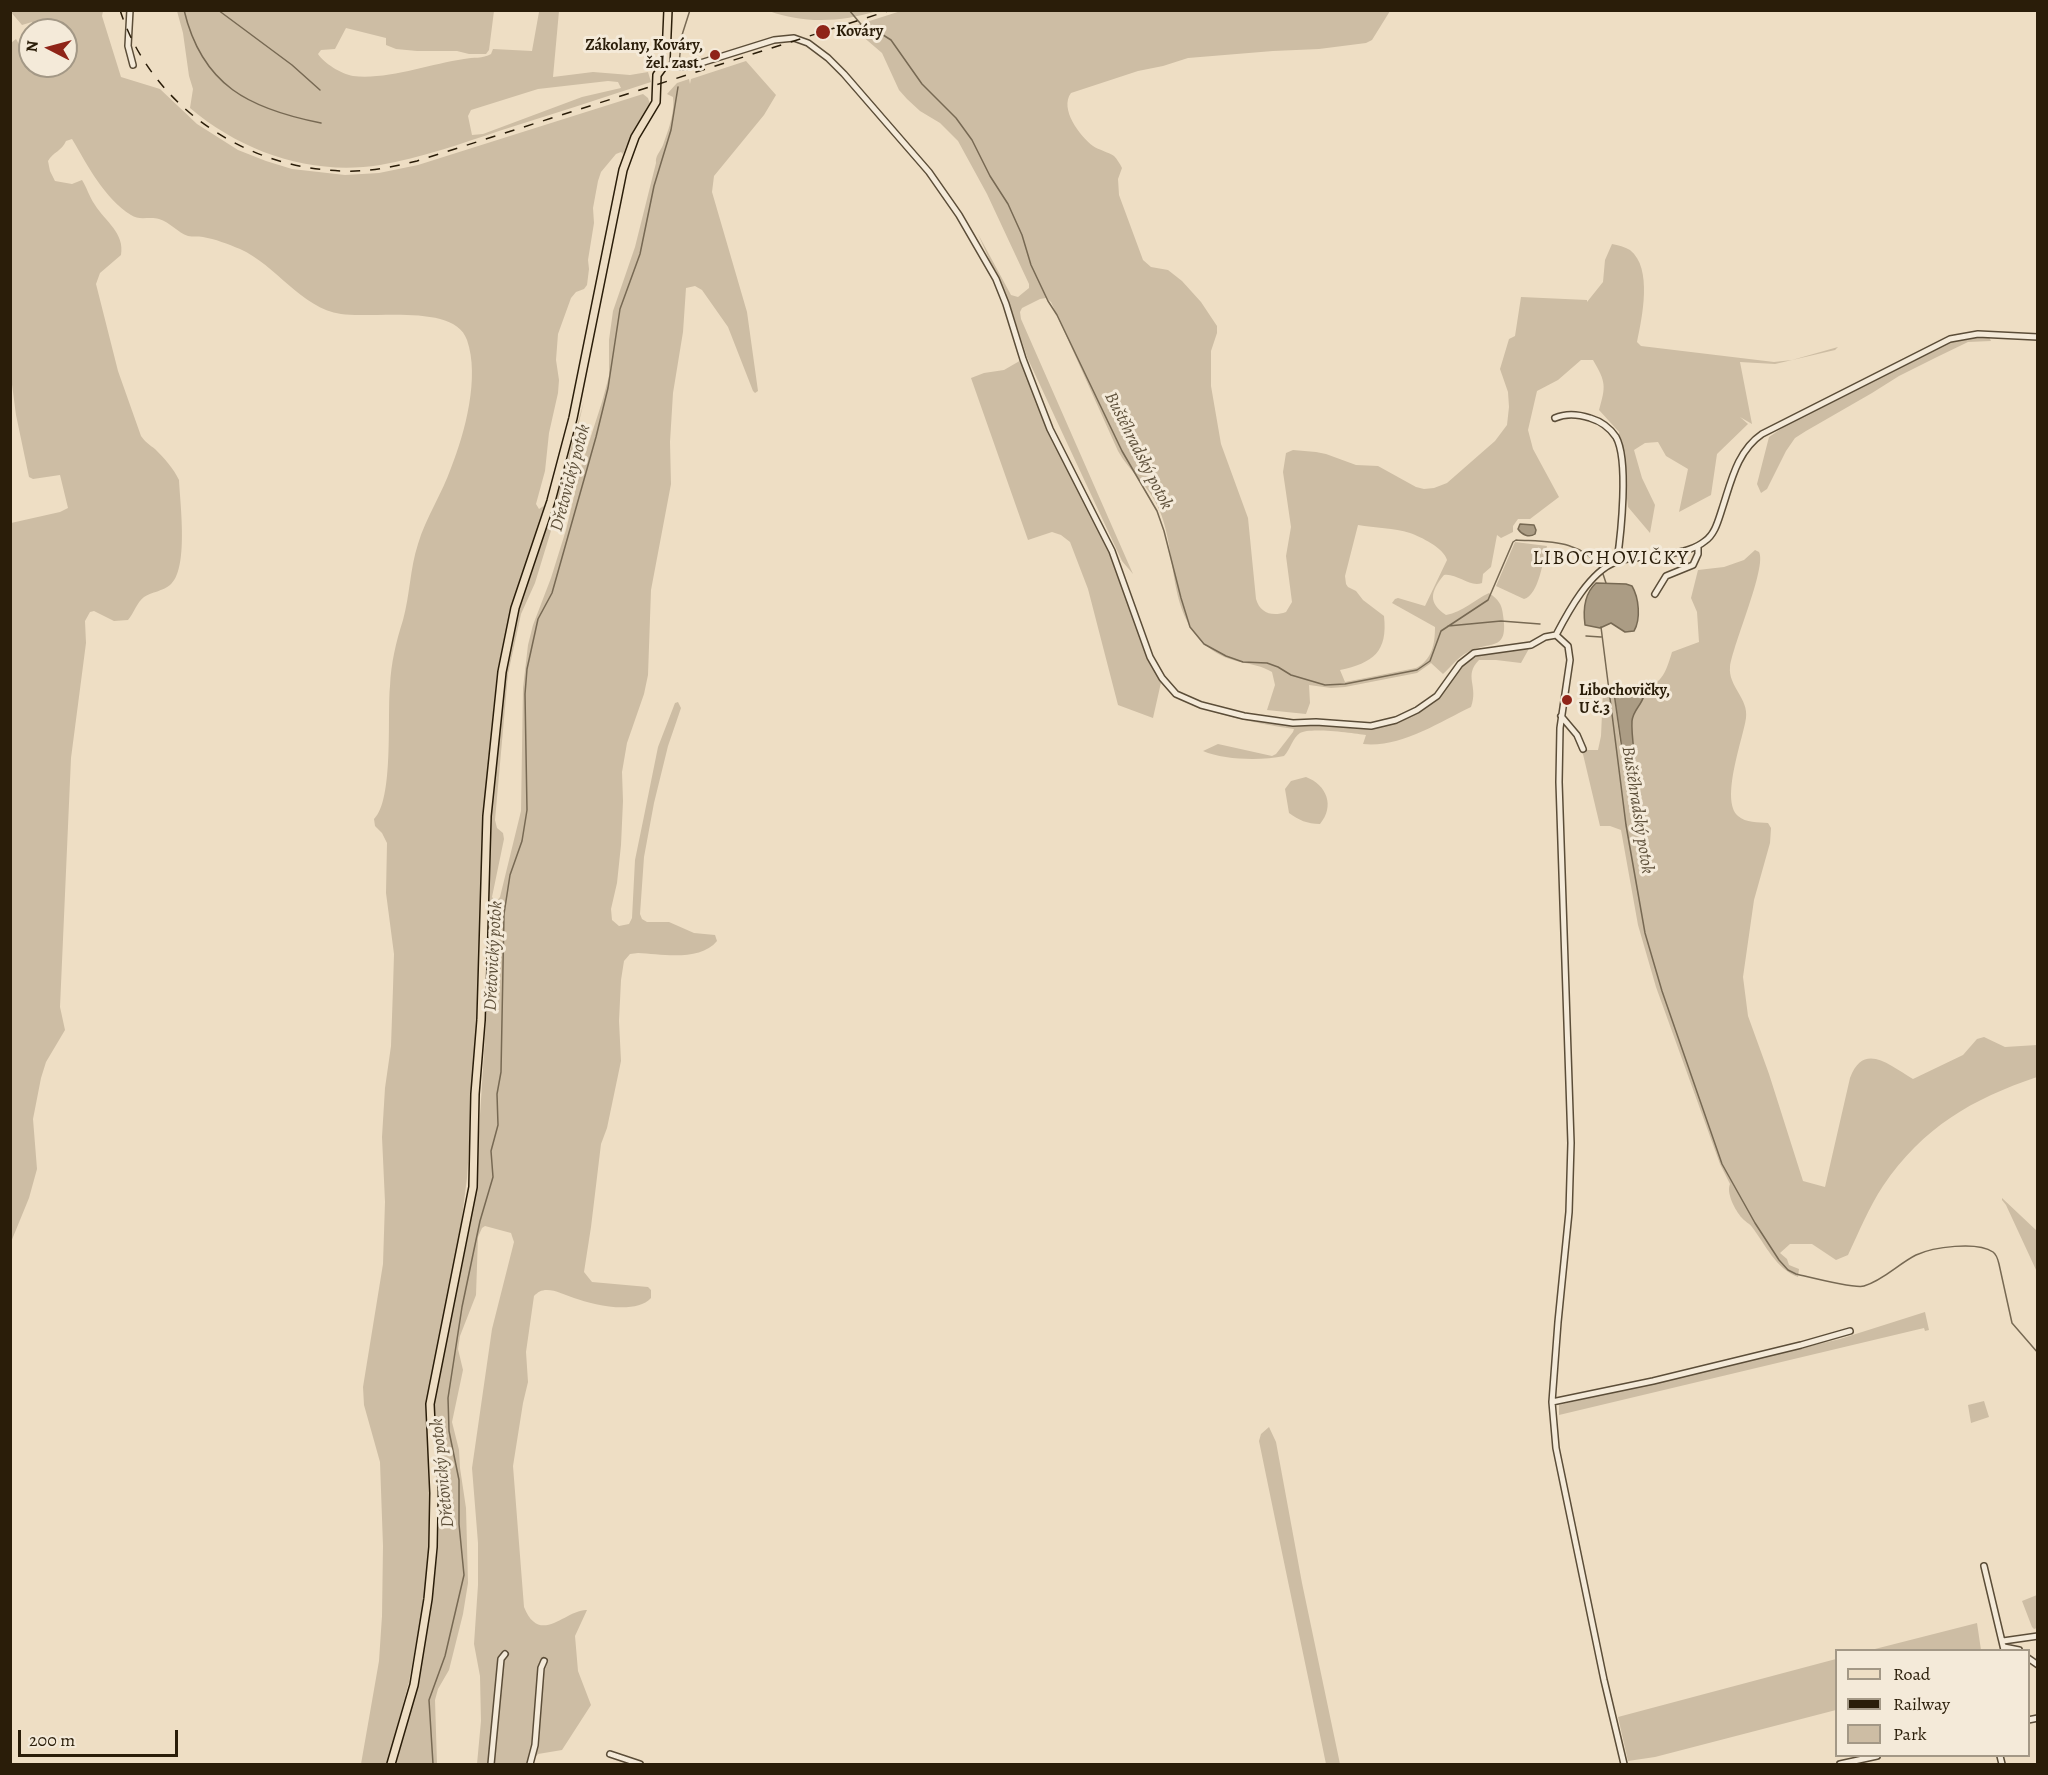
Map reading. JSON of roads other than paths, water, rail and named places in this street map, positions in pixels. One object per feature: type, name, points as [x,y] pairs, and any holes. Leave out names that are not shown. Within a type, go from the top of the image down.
[{"type":"main road","points":[[391,1764],[414,1684],[428,1599],[434,1526],[430,1404],[473,1187],[487,816],[502,672],[515,608],[551,501],[573,418],[623,170],[635,137],[657,102],[657,75],[665,64],[668,10]]},
{"type":"street","points":[[130,10],[128,46],[133,65]]},
{"type":"street","points":[[665,64],[691,66],[774,39],[787,37],[799,39],[816,48],[844,74],[910,149],[959,215],[996,279],[1050,429],[1112,551],[1150,657],[1162,678],[1176,694],[1201,705],[1244,716],[1293,723],[1316,722],[1371,726],[1396,720],[1417,711],[1437,696],[1460,664],[1474,653],[1531,645],[1556,635],[1588,583],[1606,566],[1617,561],[1668,554],[1698,546],[1711,536],[1741,456],[1750,443],[1762,434],[1950,339],[1977,334],[2037,337]]},
{"type":"street","points":[[1555,418],[1576,414],[1594,419],[1607,427],[1616,438],[1624,495],[1617,561]]},
{"type":"street","points":[[1655,594],[1666,576],[1693,565],[1698,554],[1698,546]]},
{"type":"street","points":[[1556,635],[1564,641],[1570,653],[1568,681],[1561,716],[1559,782],[1571,1143],[1569,1212],[1552,1402],[1556,1448],[1604,1680],[1624,1764]]},
{"type":"street","points":[[1561,716],[1577,735],[1583,749]]},
{"type":"street","points":[[1552,1402],[1653,1381],[1850,1331]]},
{"type":"street","points":[[1984,1566],[2003,1646],[2037,1635]]},
{"type":"street","points":[[490,1764],[501,1659],[505,1654]]},
{"type":"street","points":[[530,1764],[535,1745],[543,1661]]},
{"type":"street","points":[[610,1754],[640,1764]]},
{"type":"street","points":[[1840,1764],[1869,1757]]},
{"type":"waterway","points":[[184,10],[192,36],[203,58],[233,90],[272,110],[321,123]]},
{"type":"waterway","points":[[218,10],[292,65],[320,90]]},
{"type":"waterway","name":"Dřetovický potok","points":[[679,63],[682,35],[690,10]]},
{"type":"waterway","name":"Buštěhradský potok","points":[[849,10],[865,29],[880,33],[891,40],[922,84],[956,118],[972,140],[990,176],[1008,204],[1022,235],[1031,265],[1048,301],[1057,315],[1122,451],[1157,511],[1190,627],[1204,644],[1243,662],[1267,663],[1291,675],[1325,685],[1345,684],[1417,670],[1430,661],[1441,631],[1488,600],[1513,542],[1516,540],[1552,542],[1574,547],[1593,559],[1601,569]]},
{"type":"waterway","name":"Dřetovický potok","points":[[433,1764],[429,1700],[445,1656],[464,1575],[459,1524],[459,1480],[449,1431],[448,1398],[462,1307],[480,1221],[493,1177],[491,1151],[498,1125],[497,1094],[501,1072],[504,914],[510,875],[522,841],[527,810],[525,694],[527,669],[538,619],[552,593],[596,437],[608,388],[620,309],[640,254],[654,186],[671,130],[678,87]]},
{"type":"waterway","name":"Buštěhradský potok","points":[[1603,574],[1606,583]]},
{"type":"waterway","points":[[1448,626],[1501,621],[1540,624]]},
{"type":"waterway","name":"Buštěhradský potok","points":[[1601,627],[1626,825],[1645,933],[1662,991],[1722,1164],[1755,1223],[1788,1270],[1796,1274],[1851,1286],[1864,1286],[1871,1283],[1924,1252],[1955,1246],[1986,1249],[1994,1253],[1998,1259],[2012,1323],[2038,1353]]},
{"type":"waterway","points":[[1586,636],[1601,637]]},
{"type":"railway","points":[[120,10],[134,44],[154,75],[178,103],[206,126],[238,144],[272,158],[307,167],[344,171],[381,169],[417,161],[891,10]]},
{"type":"place","name":"Kováry","points":[[823,32]]},
{"type":"place","name":"Zákolany, Kováry, žel. zast.","points":[[715,55]]},
{"type":"place","name":"Libochovičky, U č.3","points":[[1567,700]]},
{"type":"district","name":"LIBOCHOVIČKY","points":[[1611,559]]}]
